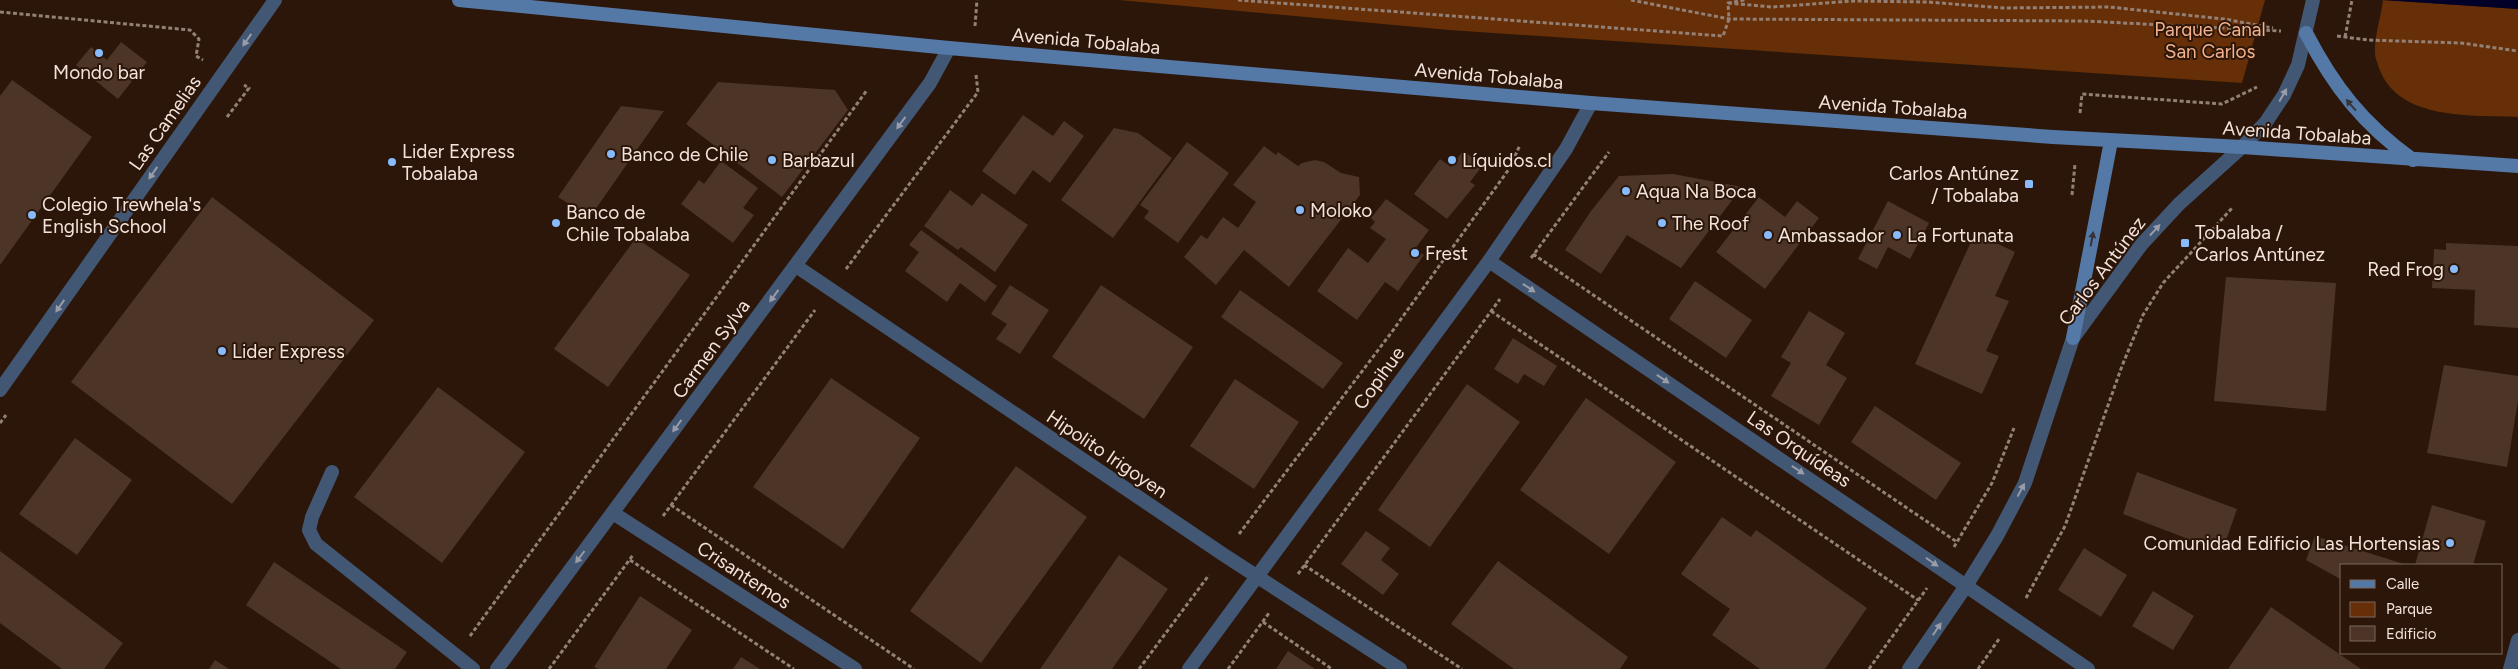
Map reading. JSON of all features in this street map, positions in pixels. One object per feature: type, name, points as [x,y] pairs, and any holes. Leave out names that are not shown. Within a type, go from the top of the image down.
[{"type":"main road","name":"Avenida Tobalaba","points":[[459,0],[949,48],[1591,104],[2111,141],[2242,147],[2518,166]]},
{"type":"main road","points":[[2306,33],[2333,83],[2350,104],[2390,144],[2413,160]]},
{"type":"main road","points":[[2073,338],[2111,141]]},
{"type":"street","name":"Las Camelias","points":[[0,390],[275,0]]},
{"type":"street","name":"Carlos Antúnez","points":[[1909,669],[1966,586],[1997,536],[2025,483],[2073,338],[2141,245],[2179,204],[2242,147],[2266,122],[2284,95],[2298,65],[2313,0]]},
{"type":"street","name":"Carmen Sylva","points":[[497,669],[930,84],[949,48]]},
{"type":"street","name":"Copihue","points":[[1189,669],[1489,261],[1566,148],[1591,104]]},
{"type":"street","name":"Las Orquídeas","points":[[1489,261],[2088,669]]},
{"type":"street","name":"Hipolito Irigoyen","points":[[796,266],[1224,555],[1400,669]]},
{"type":"street","points":[[332,472],[312,517],[309,530],[316,544],[473,669]]},
{"type":"street","name":"Crisantemos","points":[[613,513],[855,669]]},
{"type":"street","points":[[2510,669],[2518,640]]},
{"type":"path","points":[[1238,0],[1723,36],[1729,19],[1728,2]]},
{"type":"path","points":[[1631,0],[1729,19],[2085,22],[2286,31]]},
{"type":"path","points":[[1728,2],[1745,0]]},
{"type":"path","points":[[2345,37],[2352,0]]},
{"type":"path","points":[[1728,2],[1772,7],[1853,1],[1928,2],[2004,8],[2109,7],[2224,19],[2286,31]]},
{"type":"path","points":[[0,12],[190,30],[199,39],[196,56]]},
{"type":"path","points":[[2283,40],[2286,31]]},
{"type":"path","points":[[2368,40],[2461,43],[2518,51]]},
{"type":"path","points":[[2082,94],[2222,104],[2243,96],[2261,84]]},
{"type":"path","points":[[456,656],[867,90]]},
{"type":"path","points":[[1139,669],[1396,325],[1509,169],[1520,145]]},
{"type":"path","points":[[1228,669],[1609,152]]},
{"type":"path","points":[[2070,204],[2072,194]]},
{"type":"path","points":[[1978,669],[2030,592],[2065,526],[2122,366],[2143,316],[2163,283],[2233,207]]},
{"type":"path","points":[[1534,254],[1957,542]]},
{"type":"path","points":[[1491,311],[1918,600]]},
{"type":"path","points":[[1869,669],[1957,542],[1992,483],[2017,419]]},
{"type":"path","points":[[549,669],[671,505],[914,669]]},
{"type":"path","points":[[630,560],[794,669]]},
{"type":"path","points":[[1304,565],[1462,669]]},
{"type":"path","points":[[1263,622],[1332,669]]},
{"type":"green space","name":"Parque Canal San Carlos","points":[[1119,0],[2265,0],[2242,83],[1449,30]]},
{"type":"green space","points":[[2383,0],[2518,9],[2518,117],[2459,115],[2438,112],[2402,98],[2389,85],[2375,57]]},
{"type":"water","points":[[2383,0],[2518,0],[2518,9]]},
{"type":"building","points":[[121,42],[147,62],[118,99],[76,65],[91,47],[107,60]]},
{"type":"building","points":[[12,80],[92,137],[0,265],[0,96]]},
{"type":"building","name":"Barbazul","points":[[718,82],[835,90],[848,110],[782,197],[686,124]]},
{"type":"building","name":"Banco de Chile","points":[[621,106],[664,111],[590,217],[558,197]]},
{"type":"building","points":[[1023,115],[1053,136],[1064,121],[1084,136],[1050,183],[1033,170],[1015,195],[982,171]]},
{"type":"building","points":[[1114,128],[1138,133],[1172,158],[1113,238],[1061,200]]},
{"type":"building","points":[[1187,142],[1229,173],[1178,243],[1144,218],[1149,211],[1140,205]]},
{"type":"building","name":"Moloko","points":[[1264,146],[1276,155],[1278,152],[1298,166],[1315,160],[1324,162],[1341,173],[1359,177],[1360,195],[1289,287],[1244,250],[1216,285],[1184,257],[1201,235],[1207,239],[1223,217],[1238,228],[1256,202],[1233,185]]},
{"type":"building","points":[[1463,151],[1483,165],[1470,182],[1475,185],[1447,219],[1414,194],[1440,159],[1451,167]]},
{"type":"building","points":[[721,161],[758,188],[743,208],[754,215],[733,243],[681,204],[699,180],[704,184]]},
{"type":"building","name":"The Roof","points":[[1673,174],[1742,187],[1681,268],[1627,235],[1601,274],[1565,250],[1591,211],[1619,176]]},
{"type":"building","points":[[950,190],[972,206],[982,193],[1028,225],[995,272],[961,247],[958,250],[924,226]]},
{"type":"building","name":"Lider Express","points":[[212,197],[374,320],[232,504],[71,382]]},
{"type":"building","name":"Ambassador","points":[[1759,197],[1785,217],[1797,201],[1819,218],[1765,289],[1716,252]]},
{"type":"building","points":[[1386,199],[1429,230],[1415,249],[1424,255],[1398,291],[1385,282],[1357,320],[1317,291],[1348,248],[1368,263],[1386,239],[1370,228],[1375,222],[1371,218]]},
{"type":"building","name":"La Fortunata","points":[[1888,201],[1929,223],[1910,259],[1888,247],[1877,269],[1858,259]]},
{"type":"building","points":[[921,230],[997,286],[985,302],[960,283],[947,302],[905,271],[919,252],[909,245]]},
{"type":"building","points":[[1975,233],[2015,252],[1995,296],[2009,301],[1986,351],[1999,356],[1982,394],[1915,364]]},
{"type":"building","points":[[636,238],[690,275],[608,387],[554,349]]},
{"type":"building","points":[[2446,243],[2518,246],[2518,328],[2474,325],[2475,290],[2432,288],[2434,249],[2446,250]]},
{"type":"building","points":[[2226,277],[2336,283],[2326,411],[2214,401]]},
{"type":"building","points":[[1695,281],[1752,320],[1726,358],[1669,319]]},
{"type":"building","points":[[1010,285],[1049,310],[1020,354],[996,339],[1007,324],[991,314]]},
{"type":"building","points":[[1101,285],[1193,347],[1144,419],[1052,357]]},
{"type":"building","points":[[1240,290],[1343,363],[1323,389],[1221,317]]},
{"type":"building","points":[[1809,311],[1845,333],[1826,365],[1847,378],[1819,425],[1771,396],[1791,363],[1781,357]]},
{"type":"building","points":[[1513,338],[1557,366],[1544,386],[1524,374],[1518,384],[1494,369]]},
{"type":"building","points":[[2444,365],[2518,376],[2518,401],[2507,467],[2427,453]]},
{"type":"building","points":[[831,378],[920,438],[843,549],[753,487]]},
{"type":"building","points":[[1235,379],[1299,422],[1254,489],[1190,446]]},
{"type":"building","points":[[1467,384],[1520,422],[1430,547],[1378,510]]},
{"type":"building","points":[[438,387],[525,452],[442,563],[354,497]]},
{"type":"building","points":[[1586,398],[1676,462],[1609,554],[1520,490]]},
{"type":"building","points":[[1875,406],[1961,463],[1936,500],[1851,442]]},
{"type":"building","points":[[75,438],[132,480],[77,555],[19,514]]},
{"type":"building","points":[[1016,466],[1087,517],[981,663],[910,611]]},
{"type":"building","points":[[2137,472],[2237,509],[2222,552],[2123,514]]},
{"type":"building","name":"Comunidad Edificio Las Hortensias","points":[[2432,505],[2486,521],[2473,564],[2415,564]]},
{"type":"building","points":[[1722,517],[1751,537],[1756,530],[1867,608],[1825,669],[1760,669],[1712,635],[1730,609],[1681,574]]},
{"type":"building","points":[[1366,531],[1390,548],[1381,560],[1399,574],[1383,595],[1341,564]]},
{"type":"building","name":"Comunidad Edificio Las Hortensias","points":[[2315,536],[2404,564],[2340,564],[2340,579],[2306,560]]},
{"type":"building","points":[[2084,548],[2127,575],[2101,617],[2058,590]]},
{"type":"building","points":[[0,551],[123,643],[104,669],[62,669],[0,623]]},
{"type":"building","points":[[1119,555],[1168,589],[1112,669],[1040,669]]},
{"type":"building","points":[[1498,561],[1628,657],[1620,669],[1514,669],[1451,624]]},
{"type":"building","points":[[274,562],[407,652],[395,669],[341,669],[246,605]]},
{"type":"building","points":[[2153,591],[2194,616],[2173,650],[2132,626]]},
{"type":"building","points":[[640,596],[692,630],[666,669],[598,669],[594,667]]},
{"type":"building","points":[[2271,607],[2361,669],[2228,669]]},
{"type":"building","points":[[1288,651],[1315,669],[1276,669]]},
{"type":"building","points":[[741,657],[760,669],[733,669]]},
{"type":"building","points":[[215,660],[229,669],[209,669]]},
{"type":"place","name":"Mondo bar","points":[[99,53]]},
{"type":"place","name":"Banco de Chile","points":[[611,154]]},
{"type":"place","name":"Barbazul","points":[[772,160]]},
{"type":"place","name":"Líquidos.cl","points":[[1452,160]]},
{"type":"place","name":"Lider Express Tobalaba","points":[[392,162]]},
{"type":"place","name":"Carlos Antúnez / Tobalaba","points":[[2029,184]]},
{"type":"place","name":"Aqua Na Boca","points":[[1626,191]]},
{"type":"place","name":"Moloko","points":[[1300,210]]},
{"type":"place","name":"Colegio Trewhela's English School","points":[[32,215]]},
{"type":"place","name":"Banco de Chile Tobalaba","points":[[556,223]]},
{"type":"place","name":"The Roof","points":[[1662,223]]},
{"type":"place","name":"Ambassador","points":[[1768,235]]},
{"type":"place","name":"La Fortunata","points":[[1897,235]]},
{"type":"place","name":"Tobalaba / Carlos Antúnez","points":[[2185,243]]},
{"type":"place","name":"Frest","points":[[1415,253]]},
{"type":"place","name":"Red Frog","points":[[2454,269]]},
{"type":"place","name":"Lider Express","points":[[222,351]]},
{"type":"place","name":"Comunidad Edificio Las Hortensias","points":[[2450,543]]}]
